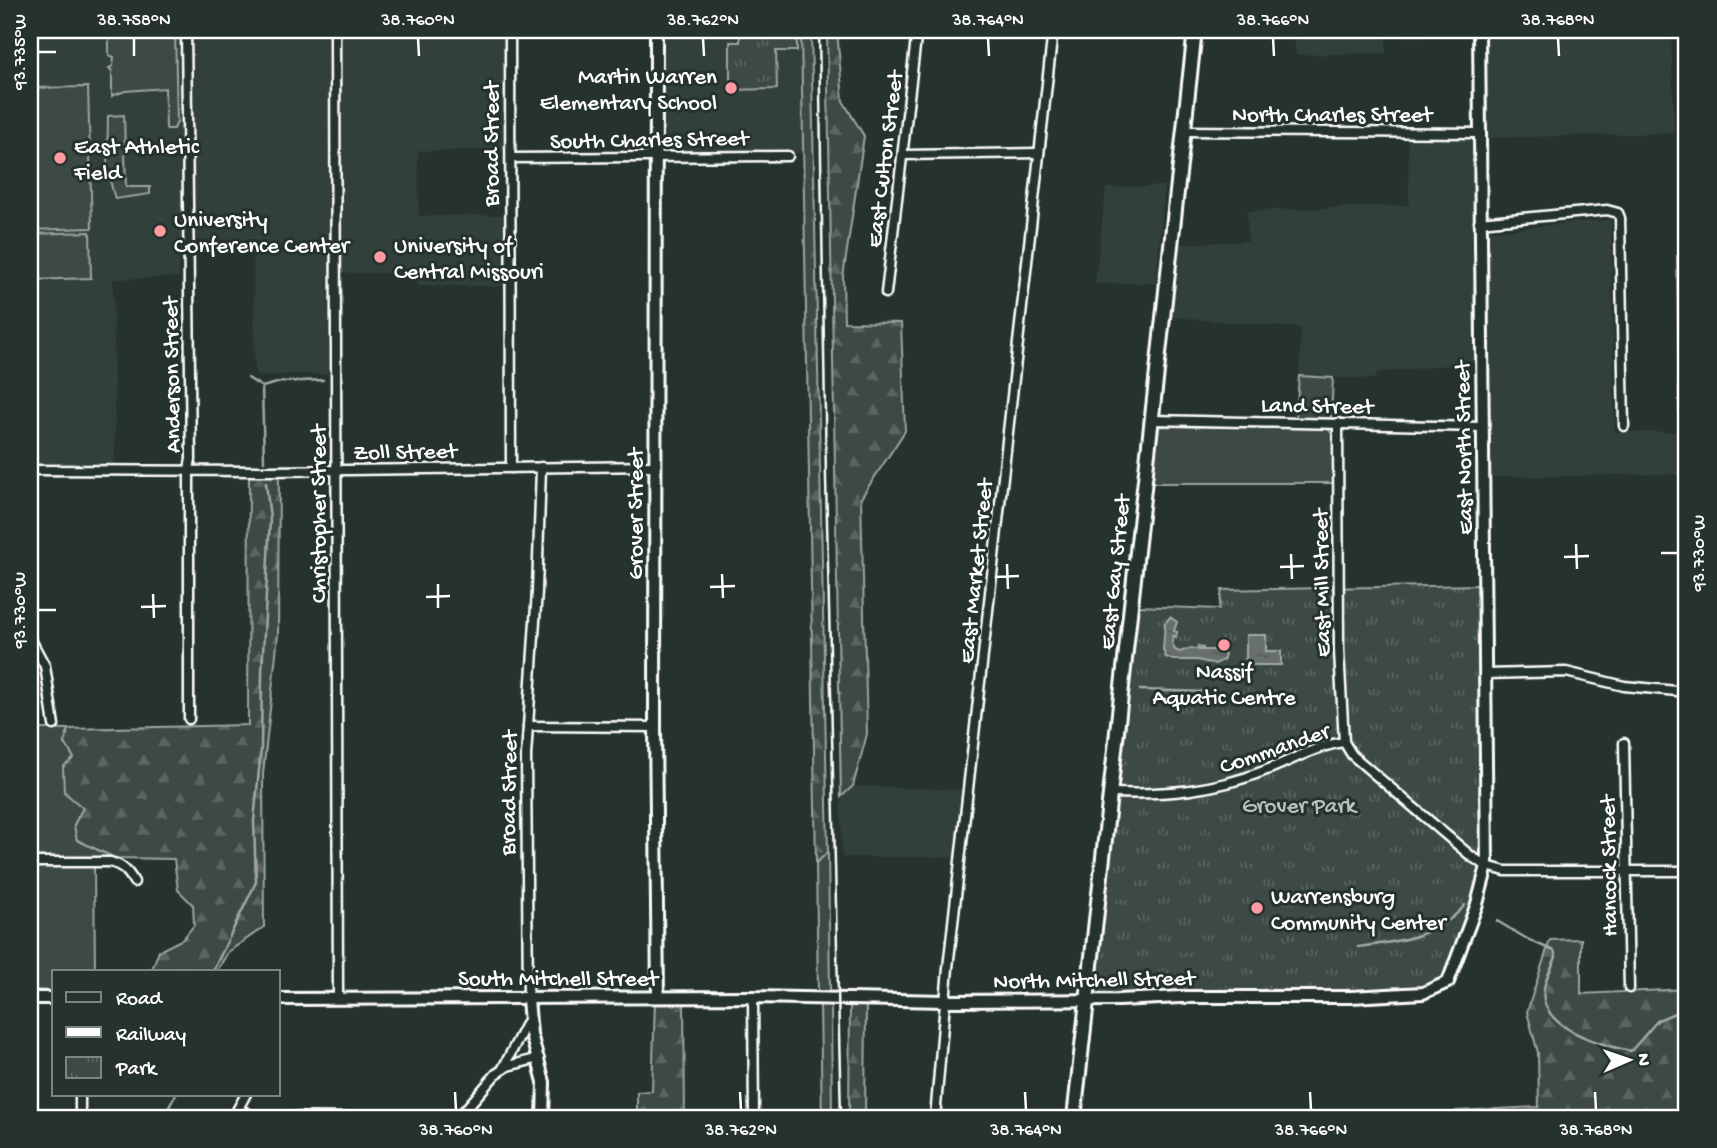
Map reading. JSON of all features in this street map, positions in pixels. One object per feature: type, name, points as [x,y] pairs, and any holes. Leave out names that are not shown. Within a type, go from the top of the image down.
[{"type":"main road","name":"East Gay Street","points":[[1074,1118],[1195,30]]},
{"type":"street","name":"Anderson Street","points":[[186,30],[191,459],[189,719]]},
{"type":"street","name":"Christopher Street","points":[[335,30],[338,998]]},
{"type":"street","name":"Broad Street","points":[[510,30],[511,468]]},
{"type":"street","name":"Grover Street","points":[[656,30],[655,727],[658,998]]},
{"type":"street","name":"East Culton Street","points":[[887,293],[917,30]]},
{"type":"street","name":"East Market Street","points":[[935,1118],[1053,30]]},
{"type":"street","name":"East North Street","points":[[1351,998],[1423,993],[1448,982],[1477,904],[1487,866],[1479,30]]},
{"type":"street","name":"North Charles Street","points":[[1184,131],[1479,133]]},
{"type":"street","points":[[903,155],[1039,153]]},
{"type":"street","name":"South Charles Street","points":[[511,158],[788,156]]},
{"type":"street","points":[[1479,222],[1607,210],[1618,213],[1624,426]]},
{"type":"street","name":"Land Street","points":[[1152,420],[1482,427]]},
{"type":"street","name":"East Mill Street","points":[[1338,423],[1339,650],[1344,742]]},
{"type":"street","name":"Zoll Street","points":[[30,470],[655,466]]},
{"type":"street","name":"Broad Street","points":[[541,467],[537,591],[528,726],[526,827],[529,1018],[544,1082],[543,1118]]},
{"type":"street","points":[[30,638],[45,666],[54,725]]},
{"type":"street","points":[[1486,674],[1566,672],[1624,686],[1687,692]]},
{"type":"street","points":[[528,726],[655,727]]},
{"type":"street","name":"Commander","points":[[1111,793],[1175,793],[1213,787],[1265,771],[1319,747],[1344,742],[1362,765],[1472,858],[1487,866]]},
{"type":"street","name":"Hancock Street","points":[[1624,743],[1629,988]]},
{"type":"street","points":[[30,862],[110,862],[128,871],[134,882]]},
{"type":"street","points":[[1487,866],[1505,871],[1687,871]]},
{"type":"street","points":[[753,997],[754,1118]]},
{"type":"street","name":"North Mitchell Street","points":[[838,999],[946,1001],[1181,997],[1351,998]]},
{"type":"street","points":[[30,998],[52,998]]},
{"type":"street","name":"South Mitchell Street","points":[[280,999],[838,999]]},
{"type":"street","points":[[501,1071],[529,1018]]},
{"type":"street","points":[[458,1118],[486,1084],[501,1071],[508,1066],[539,1058]]},
{"type":"street","points":[[80,1096],[80,1118]]},
{"type":"street","points":[[233,1118],[245,1096]]},
{"type":"street","points":[[238,1109],[255,1117],[358,1118]]},
{"type":"shaded area","name":"University of Central Missouri","points":[[30,30],[508,30],[508,150],[418,151],[419,216],[506,215],[506,286],[418,286],[417,273],[328,273],[328,374],[255,375],[253,240],[179,240],[179,277],[113,279],[115,465],[30,465]]},
{"type":"shaded area","name":"Martin Warren Elementary School","points":[[660,30],[801,30],[804,153],[661,152]]},
{"type":"shaded area","points":[[1201,30],[1426,30],[1426,37],[1386,37],[1386,53],[1296,55],[1294,35],[1200,36]]},
{"type":"shaded area","points":[[1483,30],[1671,30],[1674,133],[1485,138]]},
{"type":"shaded area","points":[[1408,137],[1468,138],[1472,143],[1475,362],[1376,373],[1376,379],[1299,376],[1301,328],[1170,317],[1178,244],[1248,241],[1247,211],[1409,205]]},
{"type":"shaded area","points":[[1165,186],[1156,283],[1095,284],[1106,188]]},
{"type":"shaded area","points":[[1611,219],[1615,432],[1679,432],[1680,474],[1487,477],[1485,232]]},
{"type":"shaded area","points":[[853,786],[964,790],[957,857],[842,857],[841,797]]},
{"type":"green space","points":[[92,30],[175,30],[177,122],[174,129],[166,129],[165,88],[125,91],[112,96],[112,71],[109,68],[113,66],[114,57],[109,55],[109,36],[96,36]]},
{"type":"green space","points":[[740,30],[797,30],[797,51],[776,51],[777,89],[730,90],[730,42],[740,42]]},
{"type":"green space","points":[[801,30],[811,30],[828,852],[816,863]]},
{"type":"green space","points":[[827,30],[837,30],[843,101],[864,136],[843,277],[844,322],[901,323],[905,431],[861,498],[867,734],[853,786],[841,797]]},
{"type":"green space","name":"East Athletic Field","points":[[88,87],[92,228],[30,230],[30,88]]},
{"type":"green space","points":[[124,115],[126,187],[150,187],[150,194],[115,199],[107,169],[108,116]]},
{"type":"green space","points":[[90,232],[91,278],[31,280],[30,234]]},
{"type":"green space","points":[[1687,255],[1687,474],[1680,474],[1677,256]]},
{"type":"green space","points":[[1299,376],[1333,378],[1331,419],[1296,418]]},
{"type":"green space","points":[[1159,426],[1328,428],[1333,436],[1333,483],[1151,483]]},
{"type":"green space","points":[[249,474],[279,474],[278,635],[263,774],[264,927],[228,952],[218,970],[153,970],[159,951],[183,939],[194,925],[193,905],[178,890],[174,859],[115,858],[77,840],[74,825],[83,808],[64,792],[63,767],[74,758],[65,743],[68,729],[248,725]]},
{"type":"green space","name":"Grover Park","points":[[1479,585],[1487,866],[1448,982],[1436,989],[1087,1000],[1111,793],[1133,653],[1137,606],[1219,609],[1222,590]]},
{"type":"green space","points":[[30,729],[68,729],[65,743],[74,758],[83,808],[74,825],[77,840],[115,858],[30,857]]},
{"type":"green space","points":[[828,852],[830,992],[818,992],[816,863]]},
{"type":"green space","points":[[30,865],[94,865],[95,970],[52,970],[52,991],[30,990]]},
{"type":"green space","points":[[1581,939],[1581,994],[1687,989],[1687,1118],[1456,1118],[1456,1111],[1539,1107],[1538,1053],[1527,1012],[1550,940]]},
{"type":"green space","points":[[655,1002],[684,1003],[685,1118],[637,1118],[637,1092],[652,1091]]},
{"type":"green space","points":[[820,1004],[831,1005],[832,1118],[822,1118]]},
{"type":"green space","points":[[850,1004],[866,1004],[865,1118],[849,1118]]},
{"type":"water","points":[[1170,617],[1177,622],[1174,631],[1177,632],[1176,638],[1173,635],[1172,642],[1175,650],[1199,650],[1198,646],[1203,648],[1201,650],[1221,650],[1225,654],[1223,660],[1215,664],[1166,657],[1163,650],[1165,623]]},
{"type":"water","points":[[1246,635],[1266,635],[1266,651],[1281,651],[1281,665],[1246,665]]},
{"type":"waterway","points":[[248,378],[262,387]]},
{"type":"waterway","points":[[264,461],[262,387],[281,382],[323,380]]},
{"type":"waterway","points":[[213,970],[256,882],[254,821],[261,749],[270,519],[266,483]]},
{"type":"waterway","points":[[1140,690],[1207,692]]},
{"type":"waterway","points":[[1358,947],[1402,940],[1430,931],[1454,916],[1465,905]]},
{"type":"waterway","points":[[1497,921],[1554,951],[1556,957],[1545,983],[1544,1000],[1548,1011],[1556,1020],[1580,1035],[1631,1051],[1658,1020],[1687,1008]]},
{"type":"waterway","points":[[163,1118],[175,1096]]},
{"type":"railway","points":[[819,30],[841,1118]]},
{"type":"place","name":"Martin Warren Elementary School","points":[[731,88]]},
{"type":"place","name":"East Athletic Field","points":[[60,158]]},
{"type":"place","name":"University Conference Center","points":[[160,231]]},
{"type":"place","name":"University of Central Missouri","points":[[380,257]]},
{"type":"place","name":"Nassif Aquatic Centre","points":[[1224,645]]},
{"type":"place","name":"Warrensburg Community Center","points":[[1257,908]]}]
